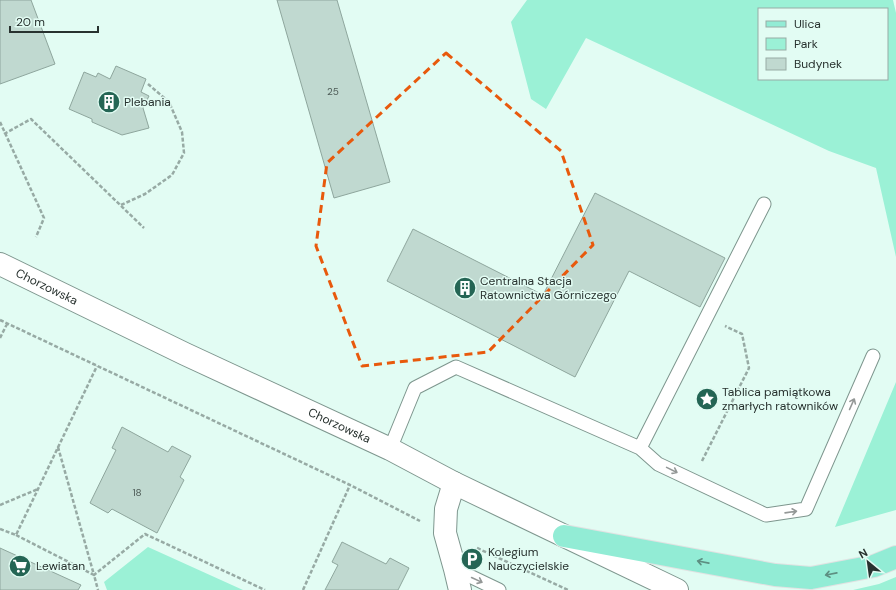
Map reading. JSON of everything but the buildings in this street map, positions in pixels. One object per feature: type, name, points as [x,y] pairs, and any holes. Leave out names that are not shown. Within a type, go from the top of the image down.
[{"type":"main road","name":"Chorzowska","points":[[0,264],[185,354],[390,449],[454,483],[677,590]]},
{"type":"main road","points":[[454,483],[446,509],[445,533],[460,590]]},
{"type":"main road","points":[[564,536],[775,575],[811,578],[874,566],[896,557]]},
{"type":"lane","points":[[640,448],[764,204]]},
{"type":"lane","points":[[390,449],[415,388],[456,367],[640,448],[658,464],[766,515],[806,509],[873,356]]},
{"type":"lane","points":[[455,569],[499,590]]},
{"type":"path","points":[[121,205],[145,194],[172,175],[184,153],[182,132],[169,102],[148,84]]},
{"type":"path","points":[[4,134],[31,119],[144,228]]},
{"type":"path","points":[[0,122],[4,134],[44,218],[36,237]]},
{"type":"path","points":[[692,480],[749,368],[742,334],[707,318]]},
{"type":"path","points":[[0,320],[350,486],[445,533],[568,590]]},
{"type":"path","points":[[0,338],[8,324]]},
{"type":"path","points":[[16,535],[96,366]]},
{"type":"path","points":[[58,448],[99,590]]},
{"type":"path","points":[[303,590],[350,486]]},
{"type":"path","points":[[0,505],[38,488]]},
{"type":"path","points":[[0,529],[16,535],[94,575]]},
{"type":"path","points":[[94,575],[145,534],[265,590]]},
{"type":"highlighted area","points":[[446,53],[561,151],[593,245],[488,352],[362,366],[316,246],[327,163]]},
{"type":"green space","points":[[527,0],[893,0],[896,13],[896,257],[876,168],[829,151],[586,38],[546,109],[531,99],[511,22]]},
{"type":"green space","points":[[896,382],[896,510],[835,527]]},
{"type":"green space","points":[[148,547],[243,590],[107,590],[104,582]]},
{"type":"green space","points":[[896,577],[896,590],[853,590],[879,584]]},
{"type":"place","name":"Plebania","points":[[109,102]]},
{"type":"place","name":"Centralna Stacja Ratownictwa Górniczego","points":[[465,288]]},
{"type":"place","name":"Tablica pamiątkowa zmarłych ratowników","points":[[707,399]]},
{"type":"place","name":"Kolegium Nauczycielskie","points":[[472,559]]},
{"type":"place","name":"Lewiatan","points":[[20,566]]}]
